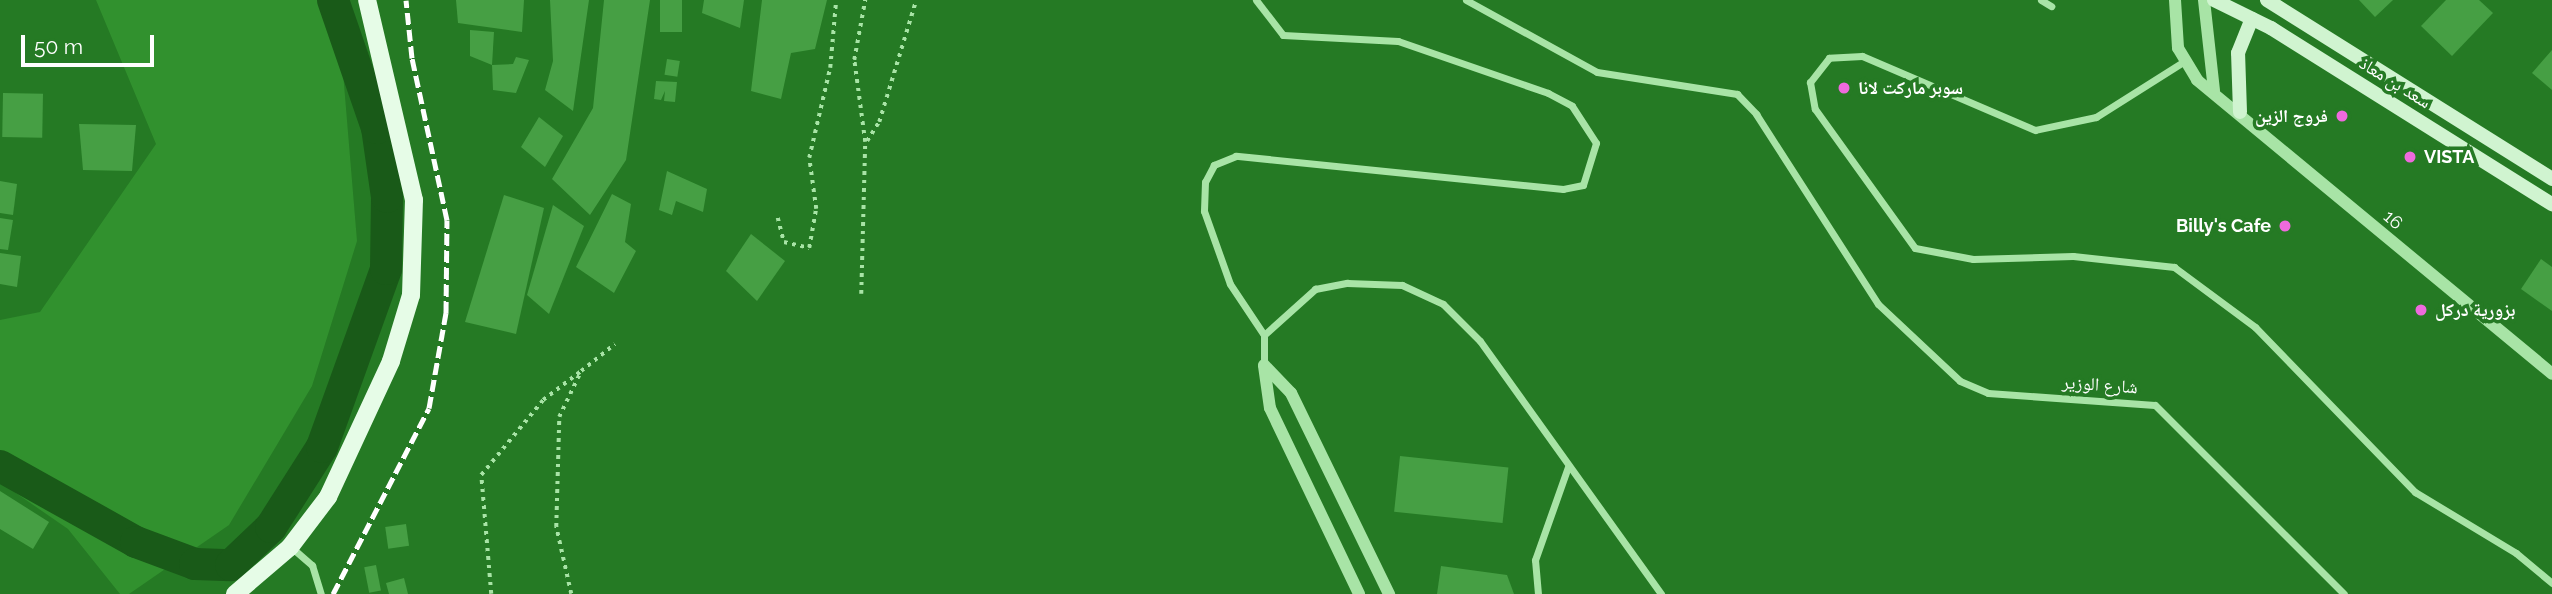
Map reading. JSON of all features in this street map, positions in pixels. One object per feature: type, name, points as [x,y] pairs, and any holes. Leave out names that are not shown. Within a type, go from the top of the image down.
[{"type":"main road","points":[[235,594],[290,547],[328,497],[363,424],[403,326],[415,269],[414,201],[367,0]]},
{"type":"main road","name":"سعد بن معاذ","points":[[2214,0],[2252,19],[2552,204]]},
{"type":"main road","name":"سعد بن معاذ","points":[[2267,0],[2552,178]]},
{"type":"main road","points":[[2240,112],[2238,53],[2252,19]]},
{"type":"street","points":[[1256,0],[1283,35],[1398,41],[1548,93],[1586,120],[1596,143],[1583,185],[1563,189],[1236,156],[1214,165],[1205,182],[1204,211],[1230,284],[1264,335],[1264,365],[1270,408],[1359,594]]},
{"type":"street","name":"شارع الوزير","points":[[1466,0],[1597,72],[1737,94],[1756,114],[1878,304],[1960,381],[1988,393],[2155,405],[2344,594]]},
{"type":"street","points":[[2041,0],[2051,6]]},
{"type":"street","points":[[2175,0],[2174,30],[2183,62],[2096,117],[2035,130],[1862,57],[1829,58],[1810,82],[1815,109],[1915,248],[1973,259],[2073,256],[2174,267],[2255,327],[2415,492],[2516,553],[2552,583]]},
{"type":"street","points":[[2204,0],[2214,90]]},
{"type":"street","name":"16","points":[[2183,62],[2552,374]]},
{"type":"street","points":[[1264,335],[1315,289],[1402,285],[1443,304],[1480,341],[1567,467],[1661,594]]},
{"type":"street","points":[[1264,365],[1291,393],[1389,594]]},
{"type":"street","points":[[1538,594],[1535,560],[1567,467]]},
{"type":"street","points":[[290,547],[312,565],[321,594]]},
{"type":"path","points":[[778,218],[784,242],[809,248],[816,209],[809,158],[830,68],[836,0]]},
{"type":"path","points":[[860,294],[866,142],[854,60],[865,0]]},
{"type":"path","points":[[866,142],[883,111],[916,0]]},
{"type":"path","points":[[491,594],[481,475],[543,400],[615,344]]},
{"type":"path","points":[[571,594],[556,527],[554,461],[559,417],[581,371]]},
{"type":"green space","points":[[96,0],[337,0],[357,241],[312,386],[229,525],[129,594],[120,594],[68,529],[0,482],[0,320],[40,312],[156,144]]},
{"type":"building","points":[[456,0],[524,0],[522,32],[458,23]]},
{"type":"building","points":[[550,0],[589,0],[573,111],[545,90],[553,61]]},
{"type":"building","points":[[604,0],[650,0],[626,160],[590,215],[552,179],[593,108]]},
{"type":"building","points":[[660,0],[682,0],[682,32],[660,32]]},
{"type":"building","points":[[704,0],[744,0],[740,28],[702,13]]},
{"type":"building","points":[[762,0],[827,0],[815,49],[791,53],[781,99],[751,91]]},
{"type":"building","points":[[2359,0],[2393,0],[2375,17]]},
{"type":"building","points":[[2446,0],[2479,0],[2493,13],[2452,56],[2421,26]]},
{"type":"building","points":[[470,30],[494,32],[492,65],[470,56]]},
{"type":"building","points":[[2552,50],[2552,90],[2532,73]]},
{"type":"building","points":[[516,57],[529,60],[516,93],[493,90],[492,65],[513,64]]},
{"type":"building","points":[[667,59],[680,61],[677,77],[664,75]]},
{"type":"building","points":[[656,81],[677,82],[675,102],[664,101],[665,91],[661,100],[654,99]]},
{"type":"building","points":[[3,93],[43,94],[42,138],[2,137]]},
{"type":"building","points":[[539,117],[563,136],[545,167],[521,147]]},
{"type":"building","points":[[79,124],[136,125],[132,171],[83,170]]},
{"type":"building","points":[[667,171],[707,189],[703,212],[676,201],[672,215],[659,210]]},
{"type":"building","points":[[0,181],[17,184],[13,215],[0,213]]},
{"type":"building","points":[[612,194],[631,204],[625,242],[636,251],[614,293],[576,267]]},
{"type":"building","points":[[504,195],[544,208],[516,334],[465,322]]},
{"type":"building","points":[[553,205],[584,226],[549,314],[527,295]]},
{"type":"building","points":[[0,218],[13,220],[8,250],[0,249]]},
{"type":"building","points":[[751,234],[785,261],[757,301],[726,271]]},
{"type":"building","points":[[0,253],[21,256],[17,287],[0,284]]},
{"type":"building","points":[[2541,259],[2552,267],[2552,311],[2521,289]]},
{"type":"building","points":[[1400,456],[1508,467],[1503,523],[1394,512]]},
{"type":"building","points":[[0,491],[49,522],[33,549],[0,529]]},
{"type":"building","points":[[406,524],[409,546],[388,549],[385,527]]},
{"type":"building","points":[[376,565],[381,591],[369,593],[364,567]]},
{"type":"building","points":[[1441,566],[1507,575],[1514,594],[1437,594]]},
{"type":"building","points":[[404,578],[408,594],[389,594],[386,583]]},
{"type":"waterway","points":[[0,466],[136,542],[195,564],[231,565],[271,527],[322,447],[386,269],[387,197],[377,128],[333,0]]},
{"type":"railway","points":[[333,594],[429,408],[446,313],[447,220],[412,58],[406,0]]},
{"type":"place","name":"سوبر ماركت لانا","points":[[1844,88]]},
{"type":"place","name":"فروج الزين","points":[[2342,116]]},
{"type":"place","name":"VISTA","points":[[2410,157]]},
{"type":"place","name":"Billy's Cafe","points":[[2285,226]]},
{"type":"place","name":"بزورية دركل","points":[[2421,310]]}]
